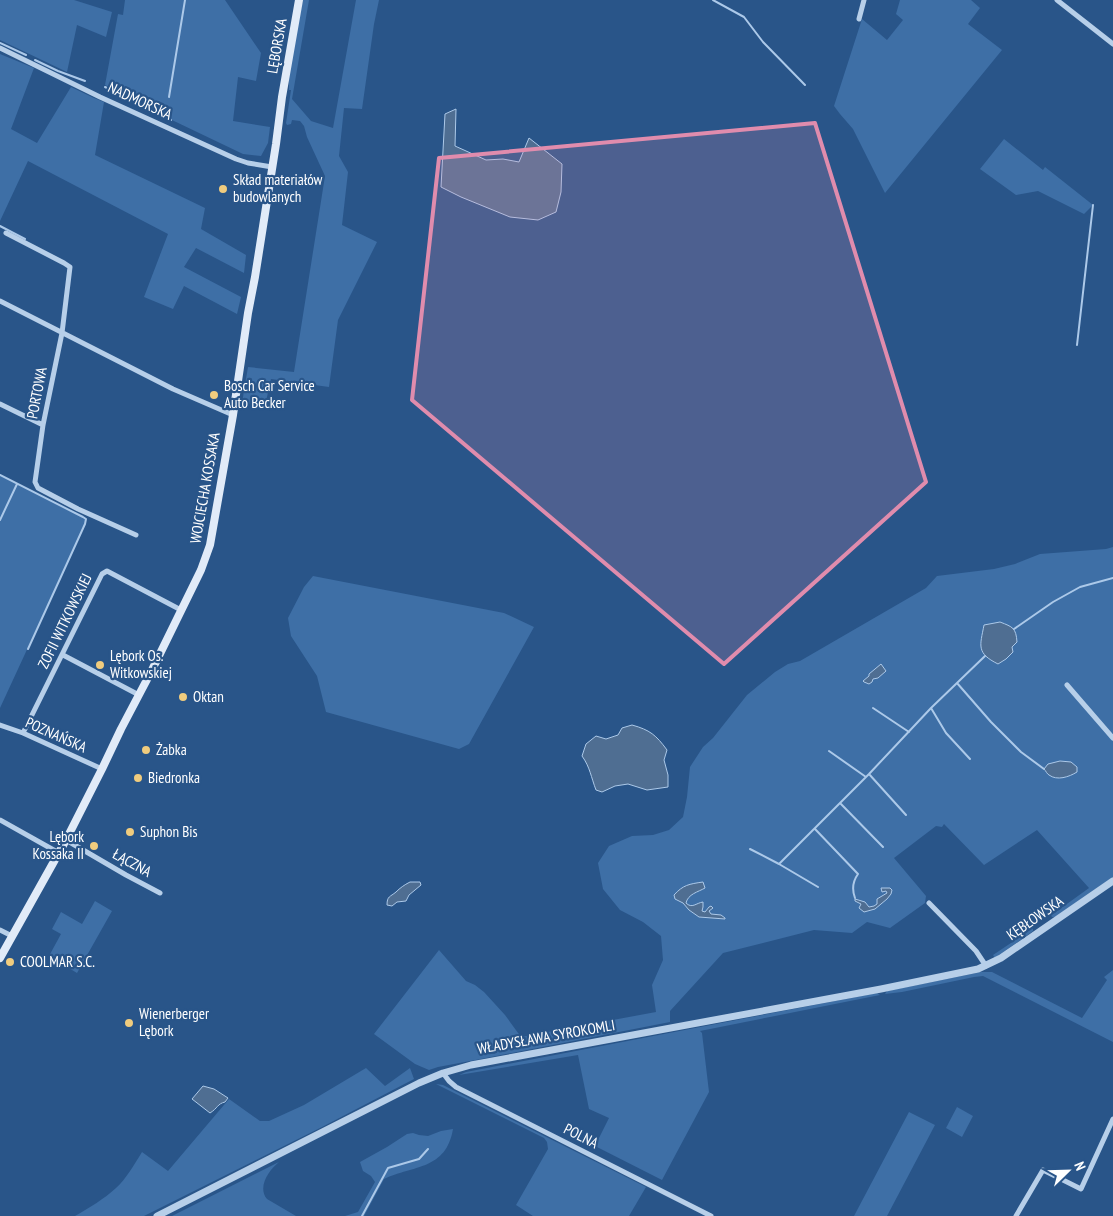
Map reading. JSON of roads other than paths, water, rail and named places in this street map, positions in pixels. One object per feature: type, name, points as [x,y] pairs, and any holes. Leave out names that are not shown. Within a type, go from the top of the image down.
[{"type":"main road","name":"LĘBORSKA","points":[[282,97],[299,0]]},
{"type":"main road","name":"WOJCIECHA KOSSAKA","points":[[0,958],[66,840],[182,610],[201,570],[210,545],[255,277],[282,97]]},
{"type":"street","points":[[858,19],[864,0]]},
{"type":"street","points":[[1057,0],[1113,44]]},
{"type":"street","name":"NADMORSKA","points":[[0,48],[92,93],[236,159],[272,167]]},
{"type":"street","name":"PORTOWA","points":[[6,233],[64,262],[70,268],[62,332],[43,425],[35,482],[38,488],[78,509],[136,535]]},
{"type":"street","points":[[0,301],[173,389],[232,415]]},
{"type":"street","points":[[0,404],[43,425]]},
{"type":"street","name":"ZOFII WITKOWSKIEJ","points":[[23,734],[102,574],[107,571],[182,610]]},
{"type":"street","points":[[63,655],[139,695]]},
{"type":"street","points":[[1067,685],[1113,738]]},
{"type":"street","name":"POZNAŃSKA","points":[[0,725],[102,769]]},
{"type":"street","points":[[0,820],[59,853]]},
{"type":"street","name":"ŁĄCZNA","points":[[66,840],[126,876],[160,893]]},
{"type":"street","name":"KĘBŁOWSKA","points":[[970,972],[1001,958],[1113,881]]},
{"type":"street","points":[[928,903],[976,951],[986,966]]},
{"type":"street","points":[[0,930],[12,936]]},
{"type":"street","name":"WŁADYSŁAWA SYROKOMLI","points":[[157,1216],[412,1086],[443,1073],[471,1065],[970,972]]},
{"type":"street","name":"POLNA","points":[[443,1073],[456,1087],[711,1216]]},
{"type":"street","points":[[1016,1216],[1043,1170],[1081,1189],[1113,1119]]},
{"type":"waterway","points":[[169,97],[185,0]]},
{"type":"waterway","points":[[713,0],[744,17],[763,42],[805,85]]},
{"type":"waterway","points":[[0,43],[26,55]]},
{"type":"waterway","points":[[35,60],[85,81]]},
{"type":"waterway","points":[[105,87],[171,120]]},
{"type":"waterway","points":[[1077,345],[1093,205]]},
{"type":"waterway","points":[[0,226],[25,239]]},
{"type":"waterway","points":[[0,475],[86,519],[28,649]]},
{"type":"waterway","points":[[0,520],[17,484]]},
{"type":"waterway","points":[[1014,629],[1053,602],[1080,587],[1113,578]]},
{"type":"waterway","points":[[818,887],[779,864],[869,774],[931,708],[985,656]]},
{"type":"waterway","points":[[957,683],[991,722],[1021,752],[1044,769]]},
{"type":"waterway","points":[[873,708],[909,732]]},
{"type":"waterway","points":[[931,708],[946,733],[970,759]]},
{"type":"waterway","points":[[829,751],[866,777]]},
{"type":"waterway","points":[[869,774],[906,815]]},
{"type":"waterway","points":[[840,803],[883,847]]},
{"type":"waterway","points":[[815,829],[858,874],[854,886],[855,898]]},
{"type":"waterway","points":[[750,849],[779,864]]},
{"type":"waterway","points":[[362,1216],[388,1168],[419,1159],[428,1149]]},
{"type":"place","name":"Skład materiałów budowlanych","points":[[223,189]]},
{"type":"place","name":"Bosch Car Service Auto Becker","points":[[214,395]]},
{"type":"place","name":"Lębork Os. Witkowskiej","points":[[100,665]]},
{"type":"place","name":"Oktan","points":[[183,697]]},
{"type":"place","name":"Żabka","points":[[146,750]]},
{"type":"place","name":"Biedronka","points":[[138,778]]},
{"type":"place","name":"Suphon Bis","points":[[130,832]]},
{"type":"place","name":"Lębork Kossaka II","points":[[94,846]]},
{"type":"place","name":"COOLMAR S.C.","points":[[10,962]]},
{"type":"place","name":"Wienerberger Lębork","points":[[129,1023]]}]
